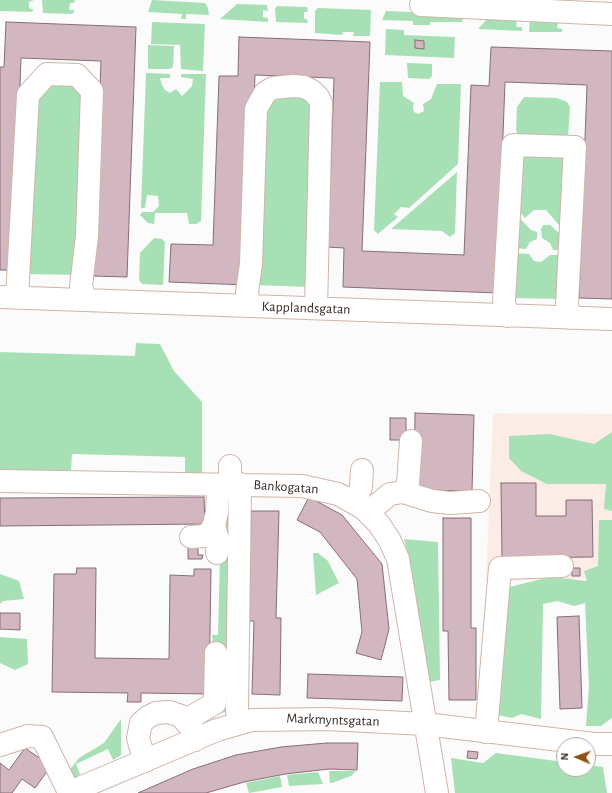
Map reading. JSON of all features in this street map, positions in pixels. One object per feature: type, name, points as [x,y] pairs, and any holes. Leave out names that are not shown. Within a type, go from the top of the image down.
[{"type":"street","points":[[428,4],[519,5],[612,14]]},
{"type":"street","points":[[8,297],[28,95],[47,74],[77,75],[92,91],[88,236],[82,286],[85,300]]},
{"type":"street","points":[[249,306],[247,292],[250,264],[256,109],[265,93],[273,88],[293,86],[304,87],[312,91],[321,103],[316,308]]},
{"type":"street","points":[[507,316],[504,301],[513,145],[575,147],[568,304],[570,318]]},
{"type":"street","name":"Kapplandsgatan","points":[[8,297],[612,319]]},
{"type":"street","points":[[402,492],[408,483],[411,441]]},
{"type":"street","points":[[362,470],[362,507],[390,494],[402,492],[432,501],[450,503],[479,501]]},
{"type":"street","name":"Bankogatan","points":[[0,480],[230,482],[310,487],[338,494],[362,507],[379,524],[390,541],[398,559],[436,793]]},
{"type":"street","points":[[191,537],[204,536],[210,532],[230,482]]},
{"type":"street","points":[[230,482],[237,711],[239,723]]},
{"type":"street","points":[[214,525],[218,541],[217,553]]},
{"type":"street","points":[[486,732],[500,568],[562,566]]},
{"type":"street","points":[[186,720],[215,703],[216,652]]},
{"type":"street","points":[[145,761],[138,738],[141,723],[148,716],[156,713],[169,712],[181,716],[186,720],[191,728],[195,740]]},
{"type":"street","name":"Markmyntsgatan","points":[[68,793],[217,730],[239,723],[272,718],[426,724],[594,744],[612,744]]},
{"type":"street","points":[[0,745],[28,736],[42,737],[68,793]]},
{"type":"shaded area","points":[[493,413],[612,414],[612,578],[486,581]]},
{"type":"green space","points":[[0,0],[34,0],[29,2],[29,8],[34,10],[31,12],[0,11]]},
{"type":"green space","points":[[42,0],[75,0],[74,3],[70,3],[69,10],[74,10],[74,12],[72,14],[43,13]]},
{"type":"green space","points":[[152,0],[205,3],[208,8],[209,15],[186,14],[186,19],[181,19],[182,14],[148,12]]},
{"type":"green space","points":[[237,4],[267,5],[268,11],[263,10],[263,17],[268,18],[268,22],[220,19]]},
{"type":"green space","points":[[277,6],[307,7],[308,12],[304,12],[304,19],[307,19],[308,23],[276,22],[275,9]]},
{"type":"green space","points":[[318,8],[371,10],[370,36],[353,36],[354,32],[343,32],[342,35],[315,33],[315,11]]},
{"type":"green space","points":[[386,11],[456,14],[461,16],[463,22],[430,22],[430,25],[413,25],[413,21],[382,20]]},
{"type":"green space","points":[[490,16],[522,18],[522,21],[517,21],[516,27],[522,27],[522,31],[478,29]]},
{"type":"green space","points":[[530,19],[558,22],[557,28],[562,29],[562,32],[529,32]]},
{"type":"green space","points":[[152,22],[205,24],[203,71],[181,69],[180,45],[151,44]]},
{"type":"green space","points":[[386,29],[404,30],[404,35],[455,37],[454,58],[385,55]]},
{"type":"green space","points":[[148,45],[174,46],[173,67],[170,69],[148,69]]},
{"type":"green space","points":[[407,63],[432,64],[432,76],[429,79],[408,78]]},
{"type":"green space","points":[[146,73],[170,74],[170,78],[160,78],[162,85],[165,90],[170,93],[176,89],[182,96],[192,86],[193,79],[181,77],[181,74],[206,74],[201,221],[196,224],[189,224],[187,213],[155,213],[154,224],[148,223],[140,215],[142,212],[153,212],[159,206],[158,196],[147,195],[145,208],[141,208]]},
{"type":"green space","points":[[50,79],[69,80],[86,101],[79,275],[24,274],[32,99]]},
{"type":"green space","points":[[380,82],[402,82],[403,96],[414,103],[414,112],[418,114],[424,111],[423,104],[431,99],[437,84],[461,84],[458,164],[409,208],[401,207],[394,214],[398,217],[378,234],[374,230]]},
{"type":"green space","points":[[277,92],[302,92],[316,107],[309,287],[255,285],[262,106]]},
{"type":"green space","points":[[524,97],[557,98],[567,102],[570,107],[568,138],[519,136],[516,130],[517,107]]},
{"type":"green space","points":[[554,151],[565,158],[565,232],[546,210],[534,210],[525,218],[514,205],[522,153]]},
{"type":"green space","points":[[457,172],[455,233],[450,237],[442,231],[391,229]]},
{"type":"green space","points":[[513,211],[531,230],[537,232],[537,239],[530,242],[526,249],[512,248]]},
{"type":"green space","points":[[543,225],[550,225],[565,238],[563,250],[553,250],[550,243],[542,238],[541,229]]},
{"type":"green space","points":[[154,238],[162,239],[165,242],[163,285],[142,284],[139,280],[140,253]]},
{"type":"green space","points":[[514,253],[529,254],[534,261],[541,262],[550,255],[559,255],[562,299],[511,298]]},
{"type":"green space","points":[[136,343],[160,344],[174,371],[202,402],[202,473],[185,473],[185,457],[72,454],[71,470],[60,474],[0,473],[0,352],[135,356]]},
{"type":"green space","points":[[612,432],[612,511],[604,509],[606,484],[547,484],[521,471],[509,458],[509,436],[550,434],[594,444]]},
{"type":"green space","points":[[229,494],[237,495],[229,711],[221,713],[212,635],[218,635],[220,556],[229,557],[230,533],[224,526]]},
{"type":"green space","points":[[599,520],[612,520],[612,718],[601,726],[586,726],[589,686],[585,603],[574,606],[557,601],[543,604],[541,719],[521,714],[512,718],[482,712],[484,612],[509,587],[550,577],[587,581],[584,571],[598,566]]},
{"type":"green space","points":[[404,539],[438,542],[440,680],[429,682],[410,562]]},
{"type":"green space","points":[[313,553],[318,553],[328,561],[339,583],[316,595]]},
{"type":"green space","points":[[0,574],[19,581],[24,599],[3,601],[0,604]]},
{"type":"green space","points":[[0,637],[27,639],[28,664],[15,670],[0,663]]},
{"type":"green space","points":[[121,719],[121,755],[113,760],[108,749],[76,764],[80,774],[77,777],[74,777],[68,772],[79,758],[104,743]]},
{"type":"green space","points":[[496,753],[556,761],[556,777],[596,777],[596,766],[603,767],[607,793],[455,793],[451,758],[483,763]]},
{"type":"green space","points":[[329,771],[356,771],[351,776],[330,783]]},
{"type":"green space","points":[[318,772],[323,784],[289,786],[287,775]]},
{"type":"green space","points":[[280,776],[282,787],[249,793],[246,783]]},
{"type":"building","points":[[6,22],[136,27],[127,277],[93,276],[101,61],[21,58],[13,270],[0,270],[0,67],[4,67]]},
{"type":"building","points":[[239,37],[370,42],[362,251],[464,255],[471,85],[489,86],[491,47],[612,51],[612,299],[579,298],[587,85],[505,82],[497,293],[343,287],[344,248],[328,247],[334,78],[255,75],[247,285],[169,282],[171,244],[213,245],[219,76],[238,76]]},
{"type":"building","points":[[415,40],[424,41],[424,49],[415,48]]},
{"type":"building","points":[[415,413],[474,415],[472,491],[421,490],[414,483]]},
{"type":"building","points":[[390,418],[406,418],[406,440],[390,440]]},
{"type":"building","points":[[501,483],[536,483],[536,516],[566,516],[566,500],[592,500],[593,557],[502,558]]},
{"type":"building","points":[[204,497],[205,524],[0,526],[0,498]]},
{"type":"building","points":[[309,497],[342,515],[382,564],[389,629],[381,660],[356,653],[362,632],[357,579],[320,532],[297,520]]},
{"type":"building","points":[[251,511],[279,511],[276,618],[281,618],[280,695],[252,694],[254,621],[249,621]]},
{"type":"building","points":[[443,518],[471,518],[471,628],[476,628],[476,700],[449,700],[448,631],[443,631]]},
{"type":"building","points":[[188,546],[198,546],[198,555],[203,555],[202,559],[188,559]]},
{"type":"building","points":[[77,568],[96,568],[95,658],[169,659],[170,575],[194,576],[194,569],[211,569],[209,694],[141,693],[141,702],[127,702],[128,693],[52,692],[54,574],[76,574]]},
{"type":"building","points":[[572,568],[580,568],[580,576],[572,576]]},
{"type":"building","points":[[0,613],[20,613],[20,630],[0,629]]},
{"type":"building","points":[[579,616],[582,708],[560,709],[557,617]]},
{"type":"building","points":[[308,674],[403,677],[402,701],[307,698]]},
{"type":"building","points":[[327,743],[358,743],[357,770],[329,769],[285,774],[244,782],[206,793],[138,793],[193,769],[236,755],[281,747]]},
{"type":"building","points":[[25,748],[51,766],[35,788],[22,779],[12,793],[0,793],[0,763],[9,770]]},
{"type":"building","points":[[468,751],[478,752],[477,759],[467,758]]}]
